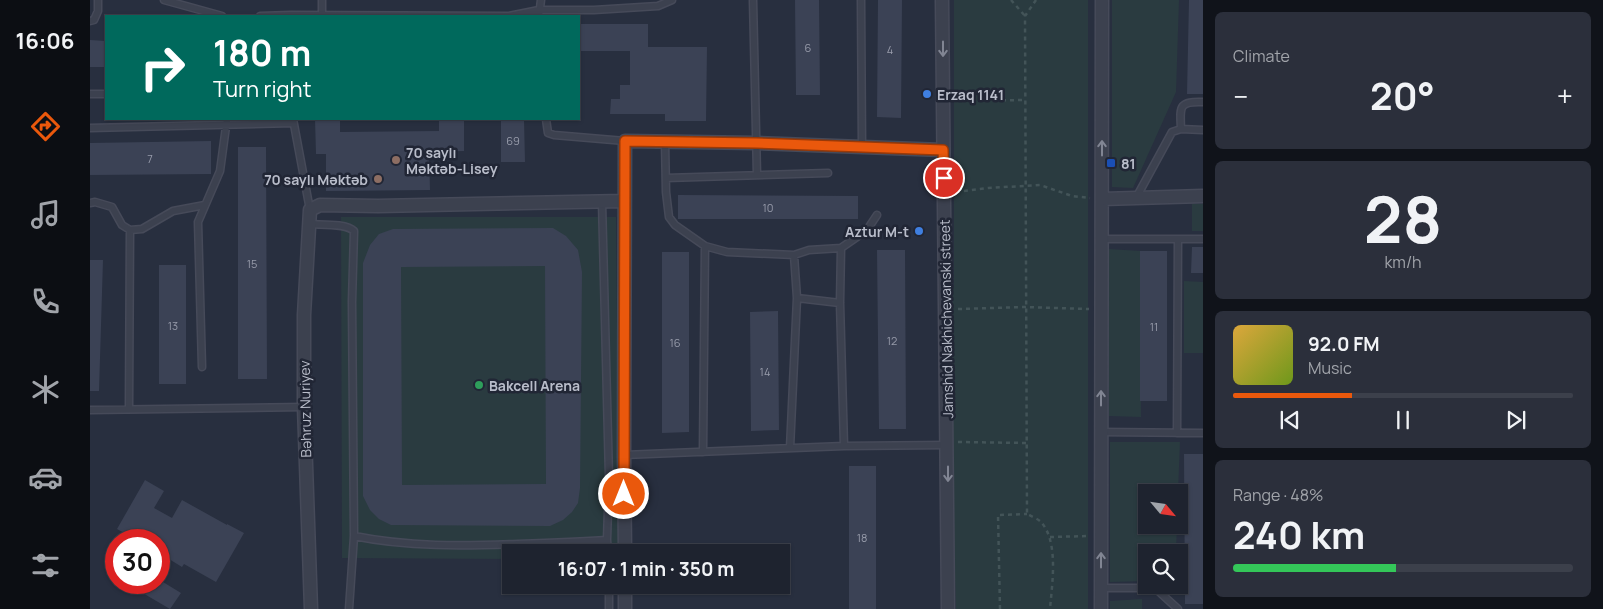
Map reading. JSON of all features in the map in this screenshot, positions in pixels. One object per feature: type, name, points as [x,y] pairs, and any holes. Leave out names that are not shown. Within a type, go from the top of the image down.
[{"type":"street","name":"Jamshid Nakhichevanski street","points":[[942,0],[948,609]]},
{"type":"street","points":[[1101,609],[1102,0]]},
{"type":"street","points":[[625,544],[625,141],[756,143],[943,150]]},
{"type":"street","points":[[1102,199],[1203,196]]},
{"type":"street","points":[[310,210],[320,205],[378,206],[624,201]]},
{"type":"street","name":"Bəhruz Nuriyev","points":[[310,210],[304,315],[304,407],[311,609]]},
{"type":"street","points":[[625,594],[625,609]]},
{"type":"lane","points":[[90,21],[94,20],[98,11],[98,0]]},
{"type":"lane","points":[[164,0],[218,15]]},
{"type":"lane","points":[[322,0],[322,15]]},
{"type":"lane","points":[[539,13],[541,0]]},
{"type":"lane","points":[[519,15],[658,6],[672,0]]},
{"type":"lane","points":[[753,0],[757,175]]},
{"type":"lane","points":[[861,0],[862,147]]},
{"type":"lane","points":[[90,94],[105,94]]},
{"type":"lane","points":[[1180,129],[1180,109],[1185,103],[1190,101],[1203,102]]},
{"type":"lane","points":[[546,120],[548,133],[554,135],[625,141]]},
{"type":"lane","points":[[90,128],[293,121],[310,210]]},
{"type":"lane","points":[[202,367],[198,222],[220,171],[226,122]]},
{"type":"lane","points":[[1136,198],[1172,132],[1180,129],[1203,130]]},
{"type":"lane","points":[[665,141],[668,217],[675,225],[705,246],[727,252],[794,255],[808,250],[841,248],[867,230],[877,215]]},
{"type":"lane","points":[[666,178],[828,173]]},
{"type":"lane","points":[[90,203],[95,202],[112,208],[122,225],[130,230],[142,229],[173,211],[205,205]]},
{"type":"lane","points":[[602,202],[608,477],[607,544]]},
{"type":"lane","points":[[309,224],[343,226],[354,231],[352,302],[354,536],[349,609]]},
{"type":"lane","points":[[129,409],[130,230]]},
{"type":"lane","points":[[1101,239],[1203,239]]},
{"type":"lane","points":[[1177,432],[1178,239]]},
{"type":"lane","points":[[703,452],[705,246]]},
{"type":"lane","points":[[841,248],[840,303],[844,446]]},
{"type":"lane","points":[[790,448],[797,298],[794,255]]},
{"type":"lane","points":[[797,298],[840,303]]},
{"type":"lane","points":[[90,410],[304,407]]},
{"type":"lane","points":[[1100,432],[1203,433]]},
{"type":"lane","points":[[624,455],[844,446],[947,444]]},
{"type":"lane","points":[[354,536],[411,544],[471,546],[606,540]]},
{"type":"lane","points":[[1101,588],[1155,588],[1178,609]]},
{"type":"lane","points":[[609,594],[609,609]]},
{"type":"path","points":[[1011,0],[1025,16]]},
{"type":"path","points":[[1027,514],[1025,16],[1036,0]]},
{"type":"path","points":[[943,102],[1025,100]]},
{"type":"path","points":[[944,193],[1040,185],[1072,196],[1102,199]]},
{"type":"path","points":[[946,310],[1026,307],[1101,309]]},
{"type":"path","points":[[947,444],[1027,443]]},
{"type":"path","points":[[1000,609],[998,514],[1027,514],[1040,521],[1050,537],[1053,561],[1050,609]]},
{"type":"path","points":[[1050,537],[1101,536]]},
{"type":"shaded area","points":[[954,0],[1088,0],[1088,609],[956,609],[946,310],[954,286]]},
{"type":"shaded area","points":[[1112,0],[1179,0],[1176,92],[1133,188],[1112,187]]},
{"type":"shaded area","points":[[1192,204],[1203,204],[1203,231],[1192,231]]},
{"type":"shaded area","name":"Bakcell Arena","points":[[341,217],[616,217],[619,544],[502,544],[502,559],[342,558]]},
{"type":"shaded area","points":[[1109,249],[1140,251],[1141,417],[1109,416]]},
{"type":"shaded area","points":[[1184,281],[1203,282],[1203,353],[1184,353]]},
{"type":"shaded area","points":[[1110,442],[1180,442],[1178,484],[1138,484],[1138,534],[1177,534],[1176,544],[1138,544],[1138,581],[1110,582]]},
{"type":"shaded area","points":[[1142,599],[1142,609],[1110,609],[1110,601]]},
{"type":"building","points":[[795,0],[819,0],[820,95],[796,95]]},
{"type":"building","points":[[878,0],[902,0],[901,118],[877,117]]},
{"type":"building","points":[[1189,0],[1203,0],[1203,94],[1187,94]]},
{"type":"building","points":[[580,24],[648,24],[648,47],[707,47],[706,121],[665,121],[665,114],[610,114],[611,99],[620,99],[620,85],[630,85],[630,51],[580,51]]},
{"type":"building","points":[[90,40],[105,41],[105,67],[90,67]]},
{"type":"building","name":"70 saylı Məktəb-Lisey","points":[[315,120],[340,120],[340,132],[439,131],[439,120],[464,120],[464,151],[429,152],[430,190],[326,191],[326,154],[316,154]]},
{"type":"building","name":"70 saylı Məktəb-Lisey","points":[[501,120],[524,120],[525,162],[501,162]]},
{"type":"building","points":[[211,141],[211,174],[90,175],[90,143]]},
{"type":"building","points":[[238,147],[266,147],[267,379],[238,379]]},
{"type":"building","points":[[678,195],[858,196],[858,219],[678,219]]},
{"type":"building","points":[[553,228],[566,236],[578,250],[582,272],[580,488],[578,503],[563,520],[550,526],[391,525],[379,519],[370,510],[363,496],[363,263],[370,245],[379,234],[393,229]],"holes":[[[545,266],[546,484],[402,485],[401,267]]]},
{"type":"building","points":[[1192,247],[1203,247],[1203,273],[1191,273]]},
{"type":"building","points":[[877,250],[905,250],[906,429],[879,429]]},
{"type":"building","points":[[1140,251],[1167,251],[1167,401],[1140,401]]},
{"type":"building","points":[[662,252],[689,252],[689,432],[662,433]]},
{"type":"building","points":[[90,260],[103,260],[99,391],[90,391]]},
{"type":"building","points":[[159,265],[186,265],[186,384],[159,384]]},
{"type":"building","points":[[778,311],[779,430],[751,431],[750,312]]},
{"type":"building","points":[[1184,454],[1203,454],[1203,604],[1185,604],[1185,594],[1188,594],[1188,544],[1185,544],[1185,534],[1188,534],[1188,484],[1184,484]]},
{"type":"building","points":[[849,466],[876,466],[876,609],[849,609]]},
{"type":"building","points":[[145,480],[164,491],[154,508],[172,518],[182,500],[244,533],[216,582],[184,564],[182,567],[170,560],[170,529],[117,529]]},
{"type":"building","points":[[170,586],[181,593],[170,609],[144,594],[170,594]]},
{"type":"place","name":"Erzaq 1141","points":[[927,94]]},
{"type":"place","name":"70 saylı Məktəb-Lisey","points":[[396,160]]},
{"type":"place","name":"81","points":[[1111,163]]},
{"type":"place","name":"70 saylı Məktəb","points":[[378,179]]},
{"type":"place","name":"Aztur M-t","points":[[919,231]]},
{"type":"place","name":"Bakcell Arena","points":[[479,385]]},
{"type":"route","points":[[624,494],[625,141],[756,143],[943,150],[944,178]]}]
